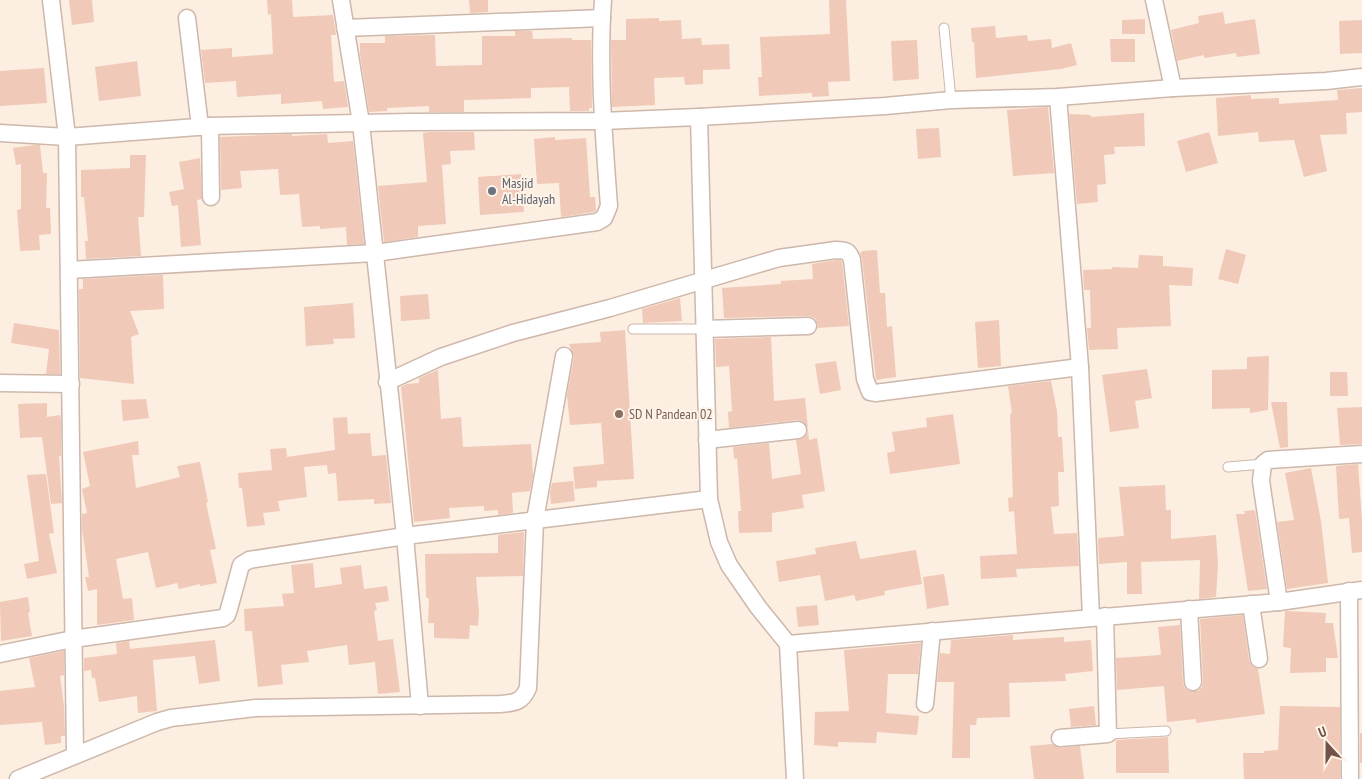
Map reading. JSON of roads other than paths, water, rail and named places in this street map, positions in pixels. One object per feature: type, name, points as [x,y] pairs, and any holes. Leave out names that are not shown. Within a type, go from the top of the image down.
[{"type":"street","points":[[52,0],[67,137],[75,755]]},
{"type":"street","points":[[341,0],[361,123],[420,706]]},
{"type":"street","points":[[69,270],[374,253],[598,222],[604,218],[610,206],[602,121],[603,0]]},
{"type":"street","points":[[1154,0],[1173,88]]},
{"type":"street","points":[[187,18],[205,127],[211,197]]},
{"type":"street","points":[[345,28],[602,18]]},
{"type":"street","points":[[0,133],[67,137],[205,127],[361,123],[602,121],[885,106],[951,100],[1058,97],[1173,88],[1316,82],[1362,78]]},
{"type":"street","points":[[1058,97],[1108,734],[1060,738]]},
{"type":"street","points":[[700,117],[709,498],[719,542],[729,565],[758,607],[788,644],[796,779]]},
{"type":"street","points":[[387,382],[441,357],[513,333],[703,281],[779,258],[845,250],[850,254],[852,260],[865,379],[870,392],[876,393],[1080,367]]},
{"type":"street","points":[[704,329],[808,326]]},
{"type":"street","points":[[18,779],[171,718],[256,708],[514,703],[523,698],[528,688],[535,520],[564,356]]},
{"type":"street","points":[[0,383],[71,384]]},
{"type":"street","points":[[707,440],[798,430]]},
{"type":"street","points":[[1278,602],[1262,481],[1263,464],[1268,460],[1362,454]]},
{"type":"street","points":[[0,654],[73,639],[218,620],[227,615],[239,570],[245,562],[404,536],[709,498]]},
{"type":"street","points":[[788,644],[1278,602],[1355,590],[1350,779]]},
{"type":"street","points":[[1251,604],[1259,659]]},
{"type":"street","points":[[1189,609],[1193,682]]},
{"type":"street","points":[[924,704],[932,631]]},
{"type":"lane","points":[[944,28],[951,100]]},
{"type":"lane","points":[[634,329],[704,329]]},
{"type":"lane","points":[[1228,467],[1263,464]]},
{"type":"lane","points":[[1108,734],[1166,731]]},
{"type":"place","name":"Masjid Al-Hidayah","points":[[492,191]]},
{"type":"place","name":"SD N Pandean 02","points":[[619,414]]}]
